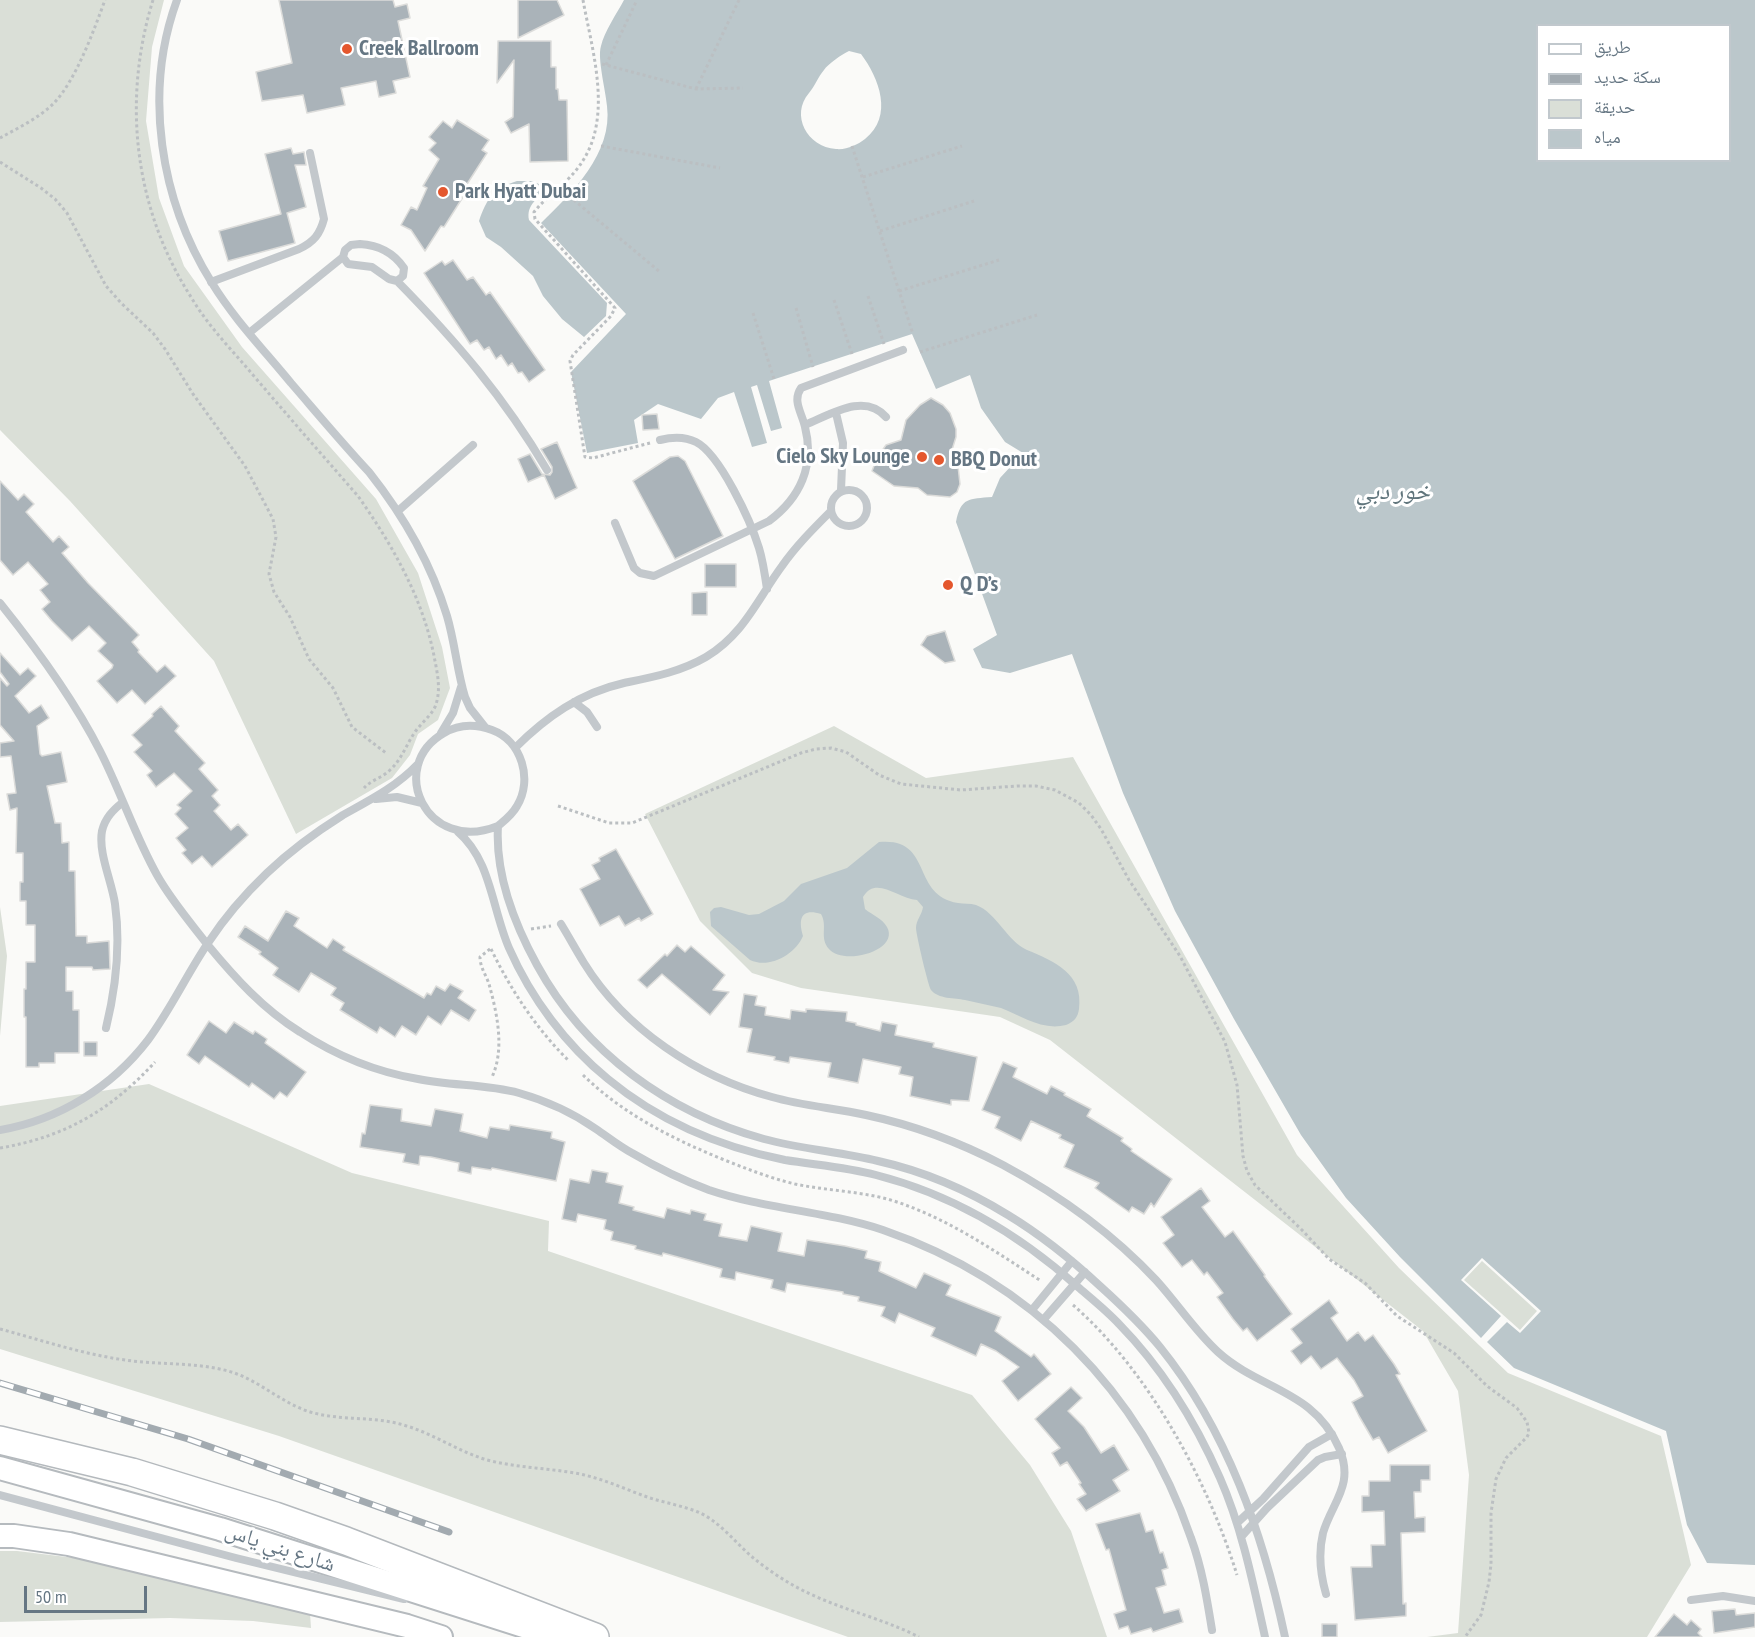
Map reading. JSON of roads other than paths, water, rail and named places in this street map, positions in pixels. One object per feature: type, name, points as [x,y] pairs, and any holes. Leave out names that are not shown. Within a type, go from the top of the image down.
[{"type":"highway","points":[[0,1440],[132,1472],[275,1516],[595,1637]]},
{"type":"main road","name":"شارع بني ياس","points":[[0,1468],[220,1529],[549,1634]]},
{"type":"main road","points":[[0,1536],[69,1544],[395,1623],[441,1637]]},
{"type":"lane","points":[[177,0],[162,63],[160,93],[163,154],[168,182],[180,219],[211,282],[249,333],[369,472],[398,511],[422,553],[438,589],[454,644],[461,685],[470,708],[485,727]]},
{"type":"lane","points":[[211,282],[309,245],[316,238],[324,219],[310,153]]},
{"type":"lane","points":[[249,333],[343,257],[345,250],[351,245],[379,247],[396,257],[404,268],[403,276],[397,281]]},
{"type":"lane","points":[[343,257],[348,264],[372,267],[389,279],[397,281],[453,339],[479,370],[547,470]]},
{"type":"lane","points":[[615,523],[631,562],[640,573],[647,576],[661,573],[769,521],[782,512],[801,486],[806,472],[809,456],[808,440],[796,399],[801,388],[903,350]]},
{"type":"lane","points":[[805,425],[857,405],[873,407],[886,417]]},
{"type":"lane","points":[[836,412],[844,459],[841,490]]},
{"type":"lane","points":[[660,440],[672,437],[696,442],[707,449],[717,460],[752,529],[764,568],[767,589]]},
{"type":"lane","points":[[398,511],[473,445]]},
{"type":"lane","points":[[848,489],[860,493],[867,504],[865,516],[856,525],[849,526],[837,522],[831,512],[832,499],[841,490],[848,489]]},
{"type":"lane","points":[[515,748],[548,718],[574,702],[603,689],[666,675],[708,656],[742,626],[795,548],[831,512]]},
{"type":"lane","points":[[0,603],[71,700],[100,751],[158,877],[181,912],[234,977],[265,1007],[299,1032],[337,1052],[376,1068],[418,1079],[516,1092],[543,1101],[593,1126],[629,1152],[667,1173],[708,1190],[751,1202],[837,1217],[879,1228],[959,1262],[997,1284],[1044,1319],[1077,1350],[1134,1420],[1177,1500],[1193,1542],[1212,1630]]},
{"type":"lane","points":[[461,685],[453,712],[438,736],[423,753],[418,764],[418,790],[422,803],[436,820],[466,839],[480,860],[506,940],[528,985],[551,1019],[577,1050],[606,1078],[639,1102],[674,1123],[711,1140],[750,1152],[874,1174],[917,1187],[958,1204],[998,1225],[1035,1250],[1075,1284],[1118,1323],[1149,1358],[1177,1396],[1201,1437],[1221,1479],[1237,1523],[1265,1637]]},
{"type":"lane","points":[[574,702],[587,712],[597,727]]},
{"type":"lane","points":[[438,736],[460,726],[472,725],[496,731],[515,748],[524,771],[524,790],[516,808],[498,826],[471,833],[456,831]]},
{"type":"lane","points":[[0,1130],[38,1121],[70,1107],[99,1089],[126,1066],[153,1032],[207,944],[246,894],[284,858],[317,832],[397,784],[418,764]]},
{"type":"lane","points":[[370,801],[397,797],[422,803]]},
{"type":"lane","points":[[106,1028],[116,979],[118,928],[112,886],[101,842],[102,830],[107,819],[123,802]]},
{"type":"lane","points":[[498,826],[500,866],[513,913],[544,977],[586,1034],[639,1081],[669,1101],[701,1117],[754,1136],[883,1162],[967,1193],[1007,1214],[1045,1239],[1085,1272],[1136,1320],[1160,1347],[1188,1385],[1228,1457],[1254,1523],[1285,1637]]},
{"type":"lane","points":[[561,924],[585,965],[614,1002],[648,1034],[686,1061],[728,1083],[773,1098],[867,1115],[913,1128],[958,1144],[1002,1164],[1044,1188],[1083,1215],[1120,1246],[1155,1279],[1218,1352],[1237,1367],[1303,1402],[1322,1420],[1342,1454],[1343,1486],[1339,1501],[1324,1530],[1320,1546],[1321,1578],[1326,1594]]},
{"type":"lane","points":[[750,1152],[754,1136]]},
{"type":"lane","points":[[1032,1310],[1072,1261]]},
{"type":"lane","points":[[1044,1319],[1085,1272]]},
{"type":"lane","points":[[1237,1523],[1309,1448],[1332,1434]]},
{"type":"lane","points":[[1241,1537],[1317,1461],[1342,1454]]},
{"type":"lane","points":[[0,1495],[236,1558],[416,1602]]},
{"type":"lane","points":[[1691,1600],[1723,1596],[1755,1601]]},
{"type":"lane","points":[[427,1604],[549,1634]]},
{"type":"water","name":"خور دبي","points":[[624,0],[1755,0],[1755,1565],[1707,1563],[1687,1525],[1666,1431],[1514,1368],[1487,1342],[1507,1322],[1520,1333],[1541,1311],[1482,1258],[1461,1280],[1501,1316],[1481,1338],[1400,1257],[1346,1198],[1301,1135],[1175,911],[1123,793],[1072,654],[1010,673],[982,668],[973,649],[997,635],[956,522],[960,508],[967,501],[992,497],[1000,478],[1023,453],[1005,442],[981,408],[970,375],[936,389],[912,334],[769,381],[782,428],[771,431],[757,385],[751,387],[767,443],[752,447],[734,392],[718,398],[701,419],[658,404],[634,420],[638,443],[587,453],[571,372],[626,314],[541,223],[588,171],[604,140],[607,106],[600,51],[611,23]],"holes":[[[849,51],[861,54],[878,85],[881,97],[879,119],[874,130],[852,147],[844,149],[826,147],[810,136],[804,128],[801,111],[804,102],[820,76],[835,59]]]},
{"type":"water","points":[[517,181],[532,181],[548,188],[531,206],[529,220],[607,303],[606,316],[584,337],[562,319],[543,296],[533,276],[501,247],[486,237],[479,221],[492,195],[502,187]]},
{"type":"water","points":[[879,842],[896,843],[908,848],[916,857],[933,889],[943,898],[958,903],[974,904],[983,909],[1020,946],[1057,964],[1065,971],[1077,987],[1079,997],[1075,1019],[1066,1025],[1049,1026],[1032,1022],[1001,1008],[942,997],[934,993],[927,979],[916,925],[923,907],[917,900],[881,888],[868,891],[863,897],[865,909],[885,924],[889,936],[878,949],[857,956],[836,954],[829,949],[825,941],[821,914],[805,914],[801,920],[803,936],[799,943],[788,954],[765,963],[750,960],[711,926],[710,912],[714,908],[721,907],[749,915],[759,914],[784,901],[801,884],[847,868]]},
{"type":"railway","points":[[0,1383],[188,1439],[449,1532]]},
{"type":"place","name":"Creek Ballroom","points":[[347,49]]},
{"type":"place","name":"Park Hyatt Dubai","points":[[443,192]]},
{"type":"place","name":"Cielo Sky Lounge","points":[[922,457]]},
{"type":"place","name":"BBQ Donut","points":[[939,460]]},
{"type":"place","name":"Q D’s","points":[[948,585]]}]
